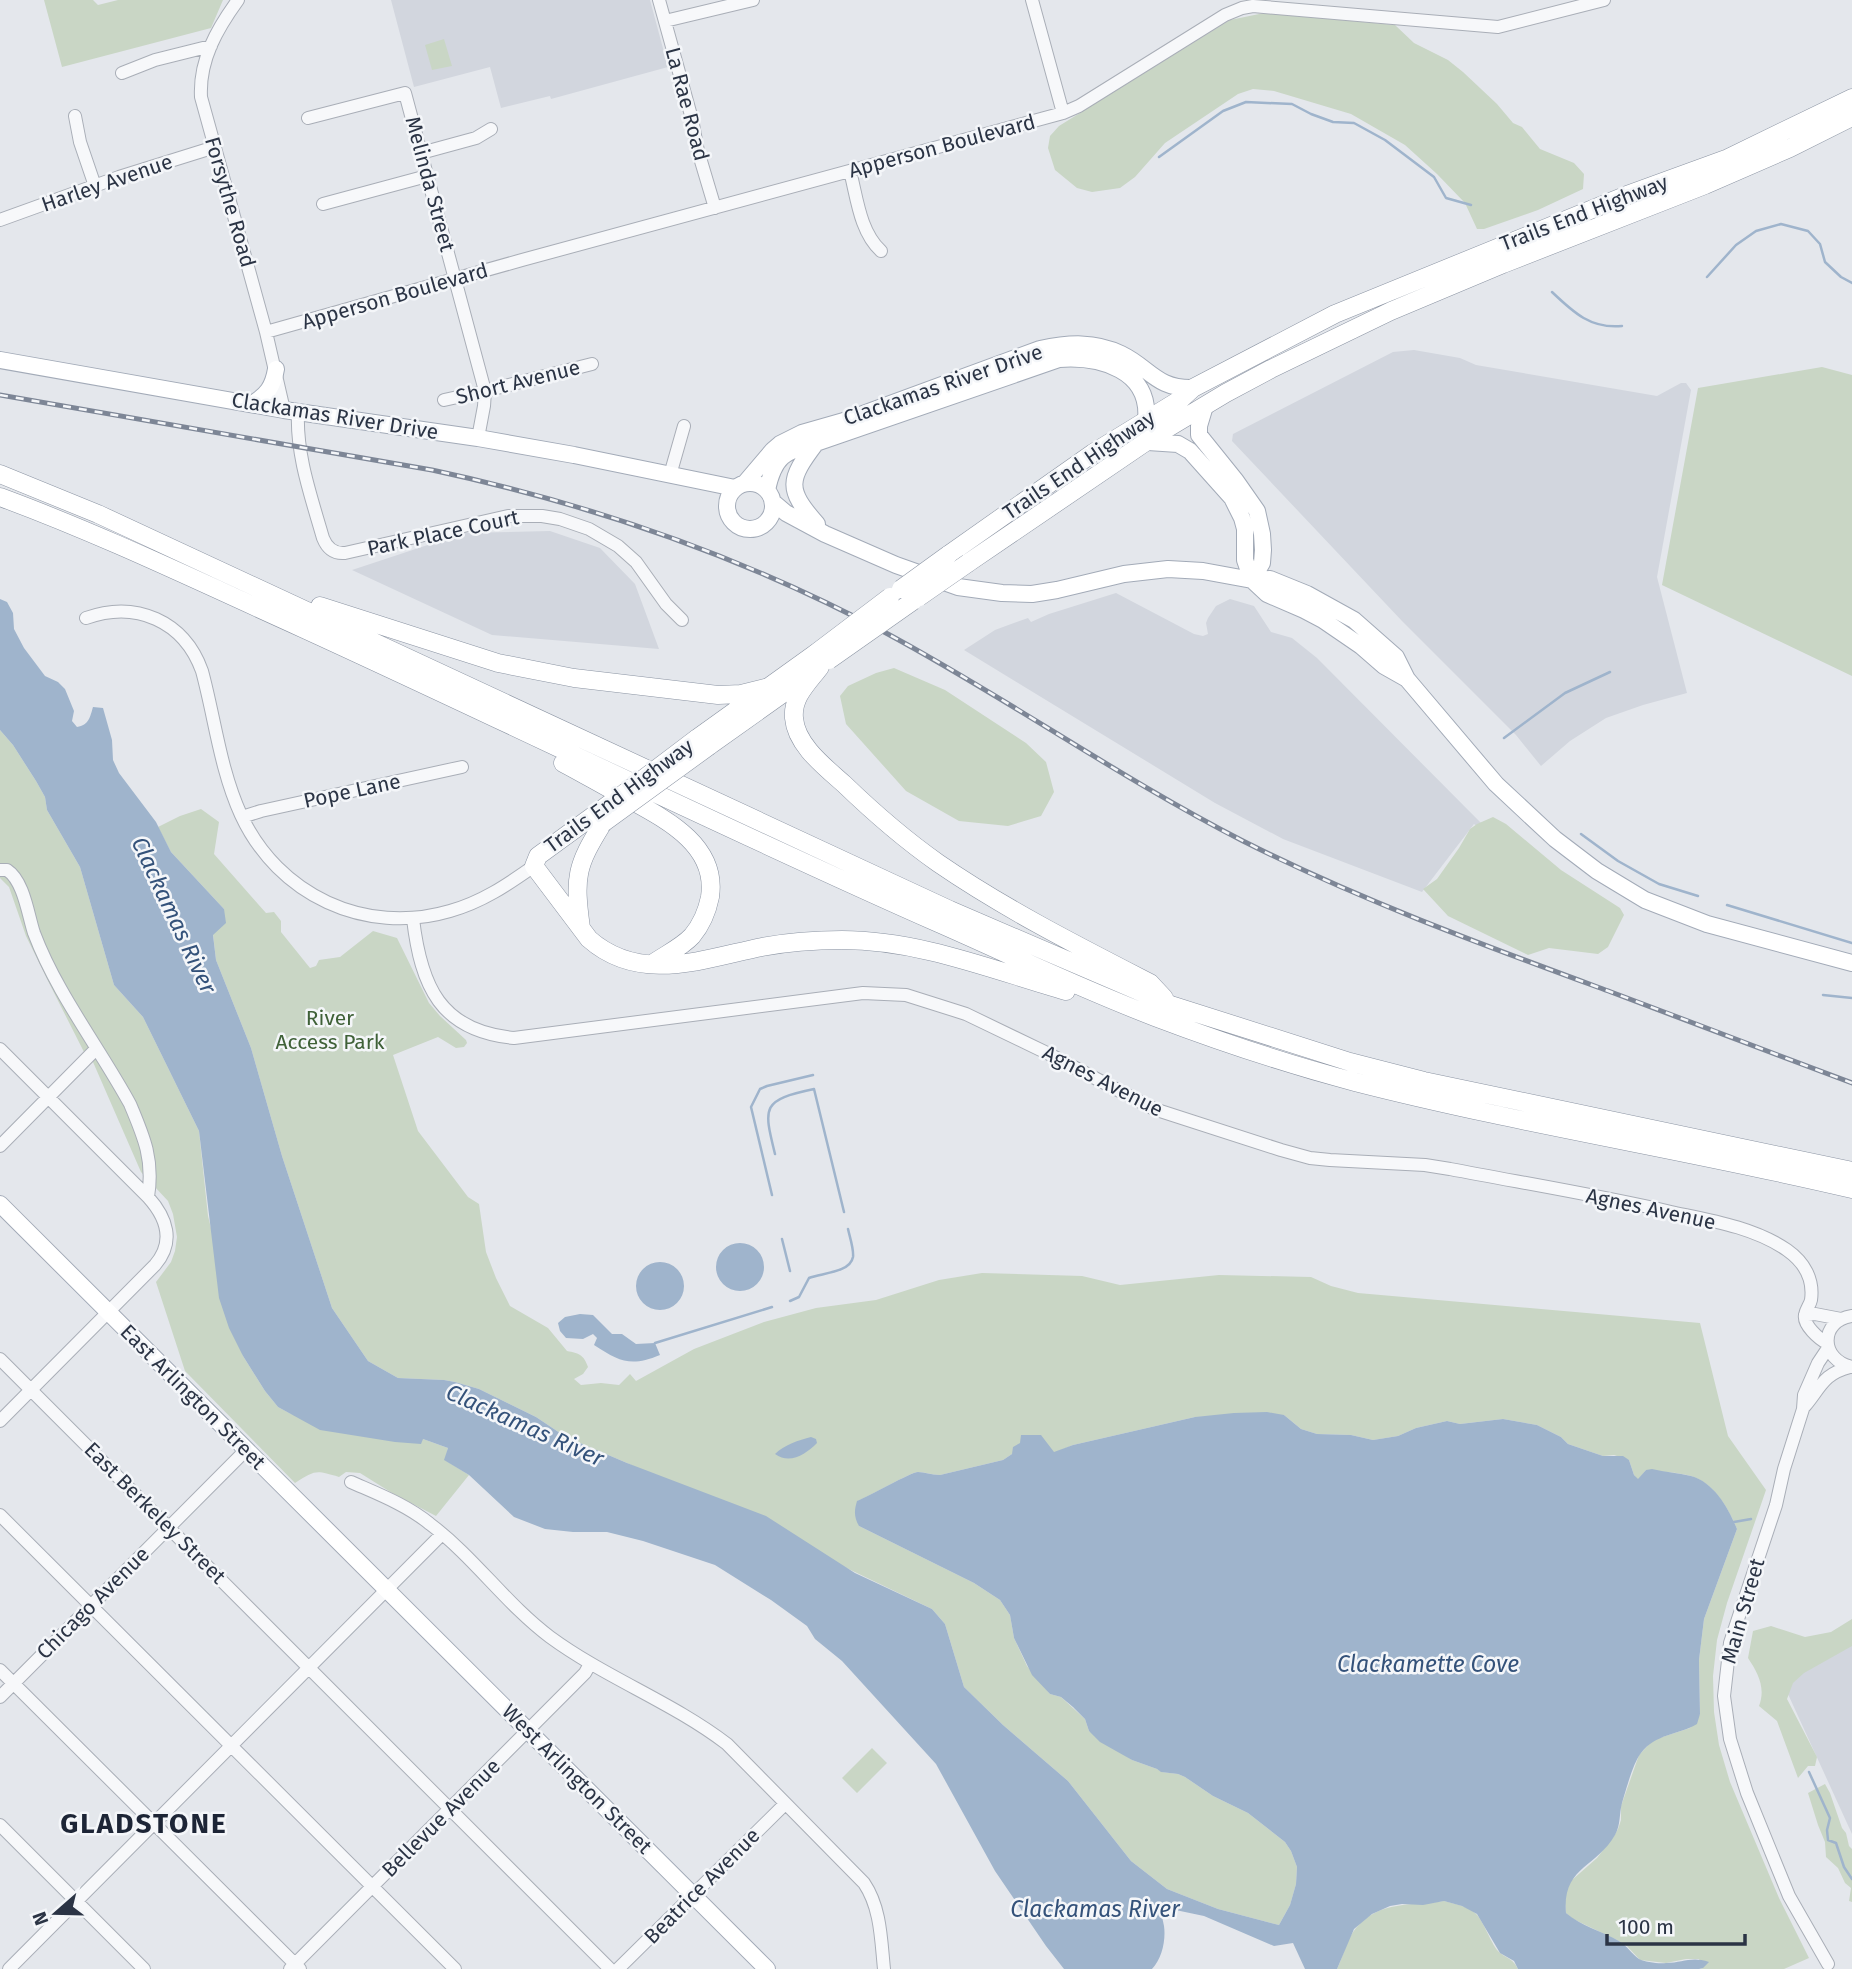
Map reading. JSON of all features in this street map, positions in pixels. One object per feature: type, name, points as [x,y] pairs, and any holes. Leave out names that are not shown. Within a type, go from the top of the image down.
[{"type":"highway","name":"Trails End Highway","points":[[534,866],[543,865],[597,820],[822,660],[906,596],[948,555],[1093,453],[1193,388],[1335,314],[1627,195],[1849,113]]},
{"type":"highway","name":"Trails End Highway","points":[[906,596],[968,563],[1156,435],[1271,369],[1391,311],[1503,264],[1705,186],[1790,148],[1849,113]]},
{"type":"highway","points":[[0,474],[87,509],[950,910],[1171,1006],[1350,1062],[1424,1081],[1852,1171]]},
{"type":"highway","points":[[0,497],[129,549],[863,890],[1053,975],[1227,1044],[1353,1081],[1471,1109],[1852,1189]]},
{"type":"highway","points":[[241,580],[498,663],[548,674],[726,695],[769,687]]},
{"type":"highway","name":"Trails End Highway","points":[[703,743],[769,687],[822,660]]},
{"type":"highway","points":[[822,660],[799,693],[794,705],[794,717],[801,740],[830,772],[897,832],[935,861],[1035,924],[1150,984],[1171,1006]]},
{"type":"highway","points":[[514,728],[558,760],[657,815],[682,832],[701,854],[711,883],[703,921],[685,942],[652,964]]},
{"type":"highway","points":[[582,930],[577,895],[578,874],[597,820]]},
{"type":"highway","points":[[534,866],[589,939],[610,956],[625,961],[684,964],[796,943],[860,941],[890,944],[939,953],[1150,1015]]},
{"type":"main road","name":"Clackamas River Drive","points":[[727,509],[729,498],[780,444],[802,433],[844,421],[1040,349],[1059,345],[1094,345],[1122,354],[1165,384],[1193,388]]},
{"type":"main road","name":"Clackamas River Drive","points":[[670,475],[712,496],[727,509],[734,522],[747,529],[761,526],[771,516],[771,475],[777,463],[793,449],[1037,365],[1074,358],[1102,363],[1129,376],[1144,395],[1146,420]]},
{"type":"main road","name":"Clackamas River Drive","points":[[0,360],[291,411],[478,438],[670,475],[740,486],[757,484],[770,496]]},
{"type":"main road","points":[[253,404],[269,390],[274,382],[276,369]]},
{"type":"main road","points":[[1205,406],[1199,435],[1247,496],[1260,522],[1262,563],[1252,580]]},
{"type":"main road","points":[[1148,442],[1178,444],[1190,451],[1232,498],[1245,529],[1245,560],[1252,580],[1267,594],[1304,610],[1340,631],[1384,666],[1407,679],[1496,784],[1555,839],[1597,871],[1644,900],[1707,924],[1852,963]]},
{"type":"main road","points":[[816,443],[798,469],[794,478],[794,492],[801,506],[825,534]]},
{"type":"main road","points":[[770,496],[786,513],[825,534],[897,565],[958,587],[1032,594],[1150,570],[1194,570],[1252,580]]},
{"type":"main road","points":[[767,522],[825,534]]},
{"type":"main road","name":"East Arlington Street","points":[[0,1204],[387,1590]]},
{"type":"main road","name":"West Arlington Street","points":[[387,1590],[767,1969]]},
{"type":"street","name":"Forsythe Road","points":[[238,0],[224,21],[203,64],[200,88],[276,369],[297,429],[300,453],[323,538],[332,551]]},
{"type":"street","name":"La Rae Road","points":[[659,0],[715,208]]},
{"type":"street","points":[[665,21],[753,0]]},
{"type":"street","points":[[1032,0],[1063,113]]},
{"type":"street","name":"Apperson Boulevard","points":[[266,331],[1063,113],[1079,107],[1225,15],[1252,3],[1498,27],[1604,0]]},
{"type":"street","points":[[122,73],[155,60],[211,46]]},
{"type":"street","name":"Melinda Street","points":[[308,118],[405,93],[485,391],[478,438]]},
{"type":"street","points":[[75,116],[80,142],[95,186]]},
{"type":"street","points":[[421,153],[476,138],[491,129]]},
{"type":"street","name":"Harley Avenue","points":[[0,220],[119,177],[215,147]]},
{"type":"street","points":[[850,171],[866,233],[881,251]]},
{"type":"street","points":[[323,204],[427,176]]},
{"type":"street","name":"Short Avenue","points":[[444,400],[592,364]]},
{"type":"street","points":[[670,475],[684,426]]},
{"type":"street","name":"Park Place Court","points":[[332,551],[345,553],[508,516],[560,519],[599,533],[626,553],[682,620]]},
{"type":"street","points":[[86,618],[110,612],[143,614],[165,623],[187,643],[202,671],[223,763],[242,817],[274,864],[314,895],[348,911],[370,917],[412,919],[450,911],[488,897],[534,866]]},
{"type":"street","name":"Pope Lane","points":[[242,817],[462,767]]},
{"type":"street","points":[[0,870],[7,870],[16,878],[44,956],[124,1093],[141,1132],[150,1162],[148,1197]]},
{"type":"street","name":"Agnes Avenue","points":[[412,919],[419,961],[431,989],[449,1013],[486,1033],[514,1038],[863,993],[906,995],[967,1014],[1154,1109],[1281,1150],[1321,1159],[1425,1164],[1640,1205],[1759,1235],[1788,1250],[1808,1271],[1812,1292],[1811,1303],[1805,1315]]},
{"type":"street","points":[[0,1049],[158,1208],[164,1219],[166,1242],[165,1252],[155,1265],[0,1421]]},
{"type":"street","points":[[0,1146],[96,1049]]},
{"type":"street","points":[[1828,1345],[1815,1334],[1805,1315],[1847,1318]]},
{"type":"street","name":"Main Street","points":[[1828,1964],[1789,1896],[1754,1812],[1733,1751],[1724,1696],[1730,1643],[1776,1505],[1803,1409],[1804,1395],[1828,1345],[1831,1329],[1847,1318]]},
{"type":"street","name":"Main Street","points":[[1828,1345],[1837,1361],[1852,1367]]},
{"type":"street","name":"East Berkeley Street","points":[[0,1359],[451,1807],[610,1969]]},
{"type":"street","name":"Main Street","points":[[1803,1409],[1825,1378],[1852,1367]]},
{"type":"street","name":"Chicago Avenue","points":[[0,1697],[246,1450]]},
{"type":"street","points":[[351,1482],[404,1507],[432,1525],[548,1636],[590,1664],[704,1727],[727,1744],[854,1871],[868,1889],[878,1915],[884,1969]]},
{"type":"street","points":[[0,1515],[455,1969]]},
{"type":"street","points":[[9,1969],[442,1534]]},
{"type":"street","name":"Bellevue Avenue","points":[[295,1967],[585,1673],[590,1664]]},
{"type":"street","points":[[0,1670],[295,1967]]},
{"type":"street","name":"Beatrice Avenue","points":[[618,1969],[785,1804]]},
{"type":"street","points":[[0,1825],[144,1969]]},
{"type":"shaded area","points":[[391,0],[650,0],[668,67],[551,99],[550,96],[501,108],[490,67],[414,87]]},
{"type":"shaded area","points":[[1414,350],[1460,358],[1476,365],[1657,396],[1686,383],[1691,390],[1657,577],[1687,693],[1606,718],[1570,741],[1541,766],[1516,735],[1402,621],[1232,441],[1233,434],[1393,352]]},
{"type":"shaded area","points":[[550,531],[600,548],[635,584],[659,649],[492,635],[352,570],[464,533]]},
{"type":"shaded area","points":[[1116,593],[1194,634],[1203,636],[1208,634],[1206,623],[1216,606],[1230,599],[1254,606],[1271,632],[1292,638],[1317,658],[1485,827],[1482,830],[1474,824],[1422,892],[1283,839],[1215,803],[964,650],[1003,627],[1028,618],[1031,622]]},
{"type":"shaded area","points":[[1852,1637],[1852,1834],[1777,1670]]},
{"type":"green space","points":[[44,0],[93,0],[98,5],[118,0],[223,0],[211,28],[62,67]]},
{"type":"green space","points":[[1264,13],[1395,25],[1414,43],[1448,60],[1463,72],[1513,123],[1522,127],[1540,149],[1574,163],[1584,174],[1583,189],[1538,210],[1477,229],[1465,203],[1405,145],[1351,114],[1274,91],[1253,89],[1238,94],[1165,143],[1135,177],[1120,188],[1092,192],[1077,188],[1055,170],[1048,148],[1050,136],[1059,126],[1230,20]]},
{"type":"green space","points":[[444,39],[452,66],[432,70],[425,45]]},
{"type":"green space","points":[[1822,367],[1852,375],[1852,676],[1662,585],[1698,388]]},
{"type":"green space","points":[[894,668],[945,690],[1026,743],[1046,762],[1054,792],[1041,816],[1008,826],[959,821],[906,791],[846,724],[840,696],[848,686]]},
{"type":"green space","points":[[0,730],[36,781],[45,797],[47,810],[80,867],[114,985],[143,1017],[199,1131],[208,1216],[243,1356],[278,1407],[291,1414],[423,1439],[448,1448],[445,1460],[469,1475],[436,1516],[360,1473],[346,1472],[339,1477],[316,1472],[295,1483],[185,1371],[156,1282],[171,1262],[175,1251],[177,1237],[173,1214],[168,1201],[141,1172],[93,1062],[84,1052],[26,936],[9,887],[0,878]]},
{"type":"green space","name":"River Access Park","points":[[201,809],[219,822],[214,854],[266,913],[274,912],[281,921],[281,932],[310,968],[316,966],[319,960],[340,957],[373,931],[397,938],[429,1003],[466,1040],[464,1047],[456,1048],[438,1037],[393,1055],[418,1131],[468,1197],[479,1204],[486,1252],[510,1306],[548,1328],[567,1351],[583,1357],[588,1367],[574,1379],[581,1385],[619,1385],[630,1374],[636,1381],[694,1349],[764,1322],[816,1308],[876,1300],[939,1280],[982,1273],[1082,1276],[1120,1285],[1219,1275],[1311,1277],[1358,1293],[1700,1323],[1728,1436],[1766,1490],[1717,1640],[1713,1676],[1714,1712],[1719,1745],[1730,1782],[1779,1898],[1809,1958],[1784,1969],[1699,1969],[1703,1968],[1699,1959],[1666,1963],[1640,1960],[1627,1946],[1566,1913],[1567,1887],[1597,1858],[1618,1829],[1621,1806],[1639,1755],[1653,1740],[1690,1728],[1700,1714],[1699,1660],[1704,1619],[1737,1529],[1725,1505],[1707,1484],[1699,1479],[1646,1470],[1638,1480],[1629,1460],[1614,1455],[1603,1456],[1568,1444],[1561,1437],[1537,1425],[1503,1419],[1460,1424],[1447,1421],[1416,1428],[1398,1436],[1373,1440],[1351,1435],[1317,1434],[1301,1429],[1284,1415],[1195,1417],[1073,1445],[1054,1453],[1020,1444],[1003,1460],[940,1475],[914,1473],[858,1501],[859,1526],[974,1583],[1000,1600],[1010,1615],[1014,1638],[1027,1666],[1050,1694],[1061,1697],[1085,1719],[1089,1731],[1132,1760],[1162,1772],[1185,1777],[1213,1796],[1248,1813],[1285,1842],[1297,1867],[1296,1884],[1290,1905],[1279,1925],[1218,1909],[1167,1889],[1131,1861],[1068,1781],[964,1687],[945,1624],[932,1609],[627,1463],[566,1437],[536,1417],[479,1389],[444,1380],[398,1378],[368,1361],[332,1308],[282,1156],[251,1048],[216,960],[213,934],[224,909],[171,852],[158,827]]},
{"type":"green space","points":[[1493,817],[1506,824],[1561,870],[1620,908],[1624,915],[1608,947],[1598,954],[1549,948],[1528,955],[1448,916],[1423,889],[1437,879],[1470,829]]},
{"type":"green space","points":[[1852,1619],[1852,1646],[1804,1673],[1793,1683],[1787,1699],[1817,1757],[1815,1766],[1808,1766],[1798,1778],[1777,1721],[1759,1706],[1762,1693],[1760,1681],[1748,1658],[1753,1631],[1771,1626],[1805,1637],[1831,1632]]},
{"type":"green space","points":[[872,1748],[887,1763],[857,1793],[842,1778]]},
{"type":"green space","points":[[1825,1784],[1852,1849],[1852,1902],[1849,1901],[1851,1888],[1845,1883],[1838,1868],[1826,1857],[1825,1842],[1808,1793]]},
{"type":"green space","points":[[1444,1901],[1475,1913],[1498,1951],[1518,1969],[1337,1969],[1350,1937],[1365,1919],[1386,1908]]},
{"type":"water","name":"Clackamette Cove","points":[[0,599],[7,602],[13,613],[14,629],[24,648],[45,676],[65,689],[74,711],[72,721],[77,727],[87,722],[93,707],[103,708],[112,740],[113,760],[119,773],[156,822],[171,852],[224,909],[226,923],[213,935],[216,960],[251,1048],[282,1156],[332,1308],[368,1361],[398,1378],[444,1380],[479,1389],[536,1417],[566,1437],[766,1516],[855,1573],[932,1609],[945,1624],[964,1687],[1068,1781],[1131,1861],[1167,1889],[1218,1909],[1279,1925],[1290,1905],[1297,1867],[1285,1842],[1248,1813],[1213,1796],[1185,1777],[1161,1772],[1100,1742],[1089,1731],[1085,1719],[1073,1707],[1061,1697],[1050,1694],[1032,1675],[1014,1638],[1010,1615],[1000,1600],[974,1583],[859,1526],[855,1514],[857,1501],[914,1473],[940,1475],[1003,1460],[1012,1454],[1013,1447],[1020,1443],[1021,1435],[1041,1435],[1054,1452],[1073,1445],[1195,1417],[1267,1412],[1284,1415],[1301,1429],[1317,1434],[1351,1435],[1373,1440],[1398,1436],[1416,1428],[1447,1421],[1460,1424],[1503,1419],[1537,1425],[1561,1437],[1568,1444],[1603,1456],[1623,1456],[1629,1460],[1638,1479],[1646,1470],[1652,1469],[1691,1476],[1707,1484],[1725,1505],[1737,1529],[1704,1619],[1699,1660],[1700,1714],[1697,1724],[1660,1738],[1641,1753],[1628,1784],[1615,1835],[1569,1886],[1566,1913],[1619,1941],[1642,1960],[1660,1963],[1692,1960],[1709,1962],[1699,1969],[1518,1969],[1514,1961],[1500,1953],[1477,1914],[1444,1901],[1390,1906],[1372,1914],[1354,1929],[1337,1969],[1305,1969],[1293,1943],[1274,1946],[1204,1916],[1166,1908],[1161,1909],[1164,1943],[1152,1969],[1064,1969],[995,1871],[936,1764],[842,1661],[815,1639],[807,1626],[771,1600],[715,1565],[643,1541],[607,1532],[545,1529],[514,1517],[469,1475],[444,1460],[448,1448],[423,1439],[421,1444],[395,1442],[320,1430],[278,1407],[243,1356],[229,1328],[219,1298],[199,1131],[143,1017],[114,985],[80,867],[47,810],[45,797],[36,781],[0,730]]},
{"type":"water","points":[[740,1243],[757,1250],[764,1267],[757,1284],[740,1291],[723,1284],[716,1267],[723,1250]]},
{"type":"water","points":[[660,1262],[677,1269],[684,1286],[677,1303],[660,1310],[643,1303],[636,1286],[643,1269]]},
{"type":"water","points":[[593,1315],[612,1334],[622,1334],[636,1344],[655,1343],[660,1355],[641,1361],[626,1361],[594,1345],[597,1338],[593,1334],[583,1339],[566,1338],[558,1323],[565,1317]]},
{"type":"water","points":[[811,1437],[816,1439],[817,1443],[798,1457],[786,1458],[775,1454],[787,1445]]},
{"type":"waterway","points":[[1159,157],[1223,111],[1246,102],[1292,104],[1333,122],[1354,123],[1385,140],[1434,177],[1446,198],[1471,205]]},
{"type":"waterway","points":[[1707,277],[1736,245],[1756,231],[1781,224],[1808,231],[1820,244],[1825,262],[1852,283]]},
{"type":"waterway","points":[[1552,292],[1576,313],[1592,322],[1622,326]]},
{"type":"waterway","points":[[1504,738],[1565,693],[1610,672]]},
{"type":"waterway","points":[[1581,834],[1618,861],[1659,884],[1698,896]]},
{"type":"waterway","points":[[1727,905],[1852,943]]},
{"type":"waterway","points":[[1823,995],[1852,998]]},
{"type":"waterway","points":[[772,1195],[751,1107],[760,1089],[813,1075]]},
{"type":"waterway","points":[[775,1154],[769,1125],[770,1108],[784,1097],[814,1089],[844,1212]]},
{"type":"waterway","points":[[790,1301],[799,1297],[809,1278],[841,1269],[851,1262],[853,1251],[848,1229]]},
{"type":"waterway","points":[[782,1239],[790,1271]]},
{"type":"waterway","points":[[655,1343],[772,1307]]},
{"type":"waterway","points":[[1734,1522],[1751,1519]]},
{"type":"waterway","points":[[1809,1772],[1830,1818],[1828,1840],[1836,1843],[1844,1867],[1852,1879]]},
{"type":"railway","points":[[0,395],[432,470],[550,499],[665,535],[777,580],[886,633],[1197,817],[1288,863],[1471,940],[1852,1083]]},
{"type":"district","name":"GLADSTONE","points":[[144,1823]]},
{"type":"water label","name":"Clackamas River","points":[[174,915]]},
{"type":"water label","name":"Clackamas River","points":[[525,1425]]},
{"type":"water label","name":"Clackamas River","points":[[1095,1909]]}]
